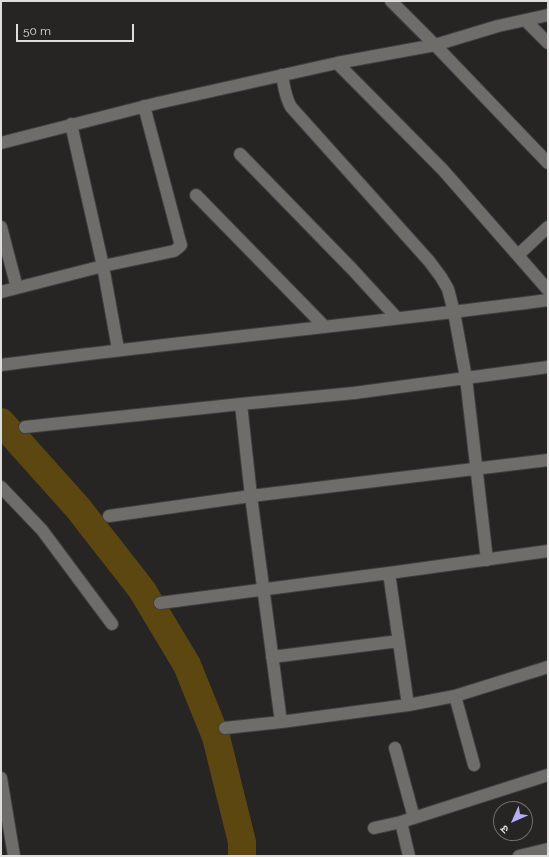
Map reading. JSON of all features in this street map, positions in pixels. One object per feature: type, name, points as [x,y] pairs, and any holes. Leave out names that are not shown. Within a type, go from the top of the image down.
[{"type":"street","points":[[391,1],[548,163]]},
{"type":"street","points":[[1,143],[144,106],[337,63],[435,45],[498,26],[548,15]]},
{"type":"street","points":[[526,21],[548,44]]},
{"type":"street","points":[[337,63],[443,170],[548,290]]},
{"type":"street","points":[[282,75],[287,102],[429,261],[448,289],[454,312],[466,378],[487,560]]},
{"type":"street","points":[[1,292],[103,266],[174,251],[181,245],[144,106]]},
{"type":"street","points":[[71,124],[103,266],[118,349]]},
{"type":"street","points":[[240,154],[397,318]]},
{"type":"street","points":[[196,195],[326,327]]},
{"type":"street","points":[[1,227],[17,288]]},
{"type":"street","points":[[518,255],[548,227]]},
{"type":"street","points":[[1,365],[118,349],[326,327],[548,300]]},
{"type":"street","points":[[25,427],[354,393],[548,367]]},
{"type":"street","points":[[241,404],[251,496],[281,722]]},
{"type":"street","points":[[109,516],[251,496],[548,460]]},
{"type":"street","points":[[1,487],[42,530],[112,624]]},
{"type":"street","points":[[160,603],[548,551]]},
{"type":"street","points":[[389,573],[408,705]]},
{"type":"street","points":[[272,656],[399,641]]},
{"type":"street","points":[[225,728],[408,705],[455,696],[548,667]]},
{"type":"street","points":[[455,696],[474,765]]},
{"type":"street","points":[[395,748],[414,818]]},
{"type":"street","points":[[374,828],[402,822],[548,775]]},
{"type":"street","points":[[1,778],[14,856]]},
{"type":"street","points":[[402,822],[409,856]]},
{"type":"street","points":[[519,856],[548,849]]},
{"type":"waterway","points":[[1,422],[78,508],[142,590],[187,665],[216,737],[242,842],[242,856]]}]
